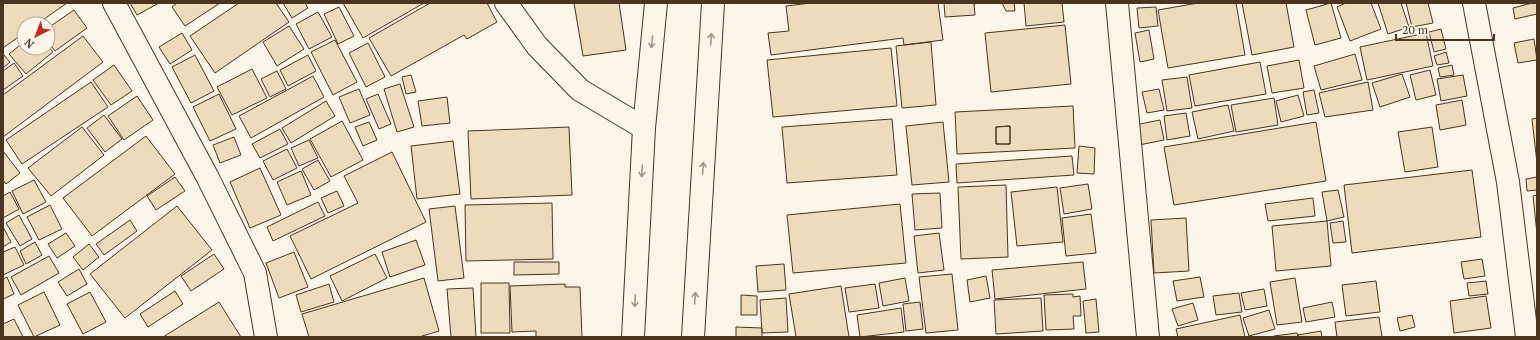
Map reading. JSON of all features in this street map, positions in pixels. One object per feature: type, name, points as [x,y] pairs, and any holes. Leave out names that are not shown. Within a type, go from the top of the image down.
[{"type":"street","points":[[114,3],[208,178],[256,273],[266,337]]},
{"type":"street","points":[[506,3],[537,46],[580,90],[644,128]]},
{"type":"street","points":[[633,337],[644,128],[656,3]]},
{"type":"street","points":[[693,337],[713,3]]},
{"type":"street","points":[[1117,3],[1148,337]]},
{"type":"street","points":[[1474,3],[1508,182],[1527,337]]},
{"type":"building","points":[[3,3],[67,3],[48,16],[16,16],[16,39],[3,48]]},
{"type":"building","points":[[130,3],[159,3],[137,15]]},
{"type":"building","points":[[177,3],[220,3],[185,26],[172,7]]},
{"type":"building","points":[[239,3],[276,3],[289,22],[215,73],[190,36]]},
{"type":"building","points":[[283,3],[305,3],[308,8],[292,18]]},
{"type":"building","points":[[343,3],[424,3],[363,38]]},
{"type":"building","points":[[430,3],[487,3],[497,22],[467,39],[464,35],[391,76],[369,38]]},
{"type":"building","points":[[574,3],[619,3],[626,50],[583,56]]},
{"type":"building","points":[[811,3],[938,3],[943,40],[904,45],[903,38],[771,55],[768,33],[789,31],[786,6]]},
{"type":"building","points":[[944,3],[979,3],[974,4],[975,15],[945,17]]},
{"type":"building","points":[[1002,3],[1014,3],[1015,11],[1006,11]]},
{"type":"building","points":[[1024,3],[1062,3],[1064,22],[1026,26]]},
{"type":"building","points":[[1198,3],[1236,3],[1245,55],[1168,68],[1158,10]]},
{"type":"building","points":[[1242,3],[1286,3],[1294,47],[1252,55]]},
{"type":"building","points":[[1331,3],[1341,38],[1315,45],[1306,10]]},
{"type":"building","points":[[1346,3],[1371,3],[1381,29],[1350,41],[1337,7]]},
{"type":"building","points":[[1378,3],[1401,3],[1409,27],[1388,34]]},
{"type":"building","points":[[1406,3],[1428,3],[1433,23],[1412,27]]},
{"type":"building","points":[[1537,3],[1537,14],[1515,19],[1513,8]]},
{"type":"building","points":[[339,7],[354,36],[338,44],[324,14]]},
{"type":"building","points":[[1156,7],[1158,26],[1139,28],[1137,8]]},
{"type":"building","points":[[74,10],[87,28],[56,50],[56,22]]},
{"type":"building","points":[[318,12],[332,37],[309,49],[296,24]]},
{"type":"building","points":[[1065,25],[1071,84],[991,92],[985,33]]},
{"type":"building","points":[[289,26],[304,49],[277,66],[263,42]]},
{"type":"building","points":[[1441,29],[1446,49],[1434,52],[1429,32]]},
{"type":"building","points":[[1149,30],[1154,59],[1140,62],[1135,33]]},
{"type":"building","points":[[182,33],[192,50],[170,64],[159,47]]},
{"type":"building","points":[[1426,33],[1433,66],[1367,80],[1360,47]]},
{"type":"building","points":[[83,36],[103,62],[3,137],[3,95]]},
{"type":"building","points":[[1534,39],[1537,60],[1518,63],[1514,43]]},
{"type":"building","points":[[335,40],[357,82],[333,95],[311,52]]},
{"type":"building","points":[[931,42],[936,105],[902,108],[896,46]]},
{"type":"building","points":[[368,43],[385,77],[366,87],[349,53]]},
{"type":"building","points":[[16,48],[16,56],[48,56],[26,74],[9,54]]},
{"type":"building","points":[[891,48],[897,106],[773,117],[767,60]]},
{"type":"building","points":[[1446,52],[1449,63],[1437,65],[1434,56]]},
{"type":"building","points":[[3,54],[10,62],[3,68]]},
{"type":"building","points":[[1355,54],[1362,80],[1321,90],[1314,66]]},
{"type":"building","points":[[195,55],[214,91],[191,103],[172,67]]},
{"type":"building","points":[[308,55],[316,71],[288,86],[280,70]]},
{"type":"building","points":[[1299,60],[1304,88],[1272,93],[1267,66]]},
{"type":"building","points":[[1260,62],[1266,94],[1195,106],[1189,75]]},
{"type":"building","points":[[14,63],[23,76],[3,90],[3,71]]},
{"type":"building","points":[[114,65],[132,91],[111,105],[93,80]]},
{"type":"building","points":[[1452,65],[1454,75],[1440,77],[1438,68]]},
{"type":"building","points":[[252,69],[267,98],[232,115],[217,87]]},
{"type":"building","points":[[1430,70],[1436,95],[1416,100],[1410,75]]},
{"type":"building","points":[[277,71],[286,89],[270,97],[261,79]]},
{"type":"building","points":[[1402,74],[1410,97],[1380,107],[1372,83]]},
{"type":"building","points":[[411,75],[416,92],[406,94],[402,77]]},
{"type":"building","points":[[1463,75],[1467,96],[1441,101],[1437,79]]},
{"type":"building","points":[[313,76],[324,97],[251,138],[239,116]]},
{"type":"building","points":[[1187,77],[1192,108],[1167,111],[1162,80]]},
{"type":"building","points":[[91,82],[108,107],[22,164],[6,140]]},
{"type":"building","points":[[1368,82],[1373,110],[1325,117],[1319,93]]},
{"type":"building","points":[[400,84],[414,127],[397,132],[384,89]]},
{"type":"building","points":[[359,89],[370,115],[350,123],[339,97]]},
{"type":"building","points":[[1159,89],[1164,110],[1147,113],[1142,92]]},
{"type":"building","points":[[1314,90],[1319,113],[1307,115],[1303,92]]},
{"type":"building","points":[[219,94],[236,129],[210,141],[193,107]]},
{"type":"building","points":[[378,94],[391,124],[379,129],[366,99]]},
{"type":"building","points":[[1298,95],[1304,116],[1281,122],[1276,101]]},
{"type":"building","points":[[137,96],[153,120],[124,140],[108,116]]},
{"type":"building","points":[[447,97],[450,123],[422,126],[418,101]]},
{"type":"building","points":[[1274,98],[1278,125],[1236,132],[1231,105]]},
{"type":"building","points":[[1462,100],[1466,125],[1440,130],[1436,105]]},
{"type":"building","points":[[326,101],[335,116],[291,143],[282,128]]},
{"type":"building","points":[[1228,105],[1234,131],[1198,139],[1192,112]]},
{"type":"building","points":[[1073,106],[1075,148],[957,154],[955,112]],"holes":[[[1010,126],[1010,144],[996,144],[996,127]]]},
{"type":"building","points":[[1186,113],[1190,136],[1167,140],[1164,116]]},
{"type":"building","points":[[104,115],[122,139],[105,152],[87,128]]},
{"type":"building","points":[[1537,118],[1537,163],[1532,119]]},
{"type":"building","points":[[892,119],[897,175],[787,183],[782,127]]},
{"type":"building","points":[[1160,120],[1164,140],[1139,145],[1135,125]]},
{"type":"building","points":[[342,121],[363,160],[331,177],[310,139]]},
{"type":"building","points":[[369,122],[377,140],[363,146],[355,127]]},
{"type":"building","points":[[943,122],[949,182],[912,185],[906,126]]},
{"type":"building","points":[[1316,122],[1326,181],[1174,205],[1164,147]]},
{"type":"building","points":[[1010,126],[1010,144],[996,144],[996,127]]},
{"type":"building","points":[[82,127],[104,155],[51,196],[28,168]]},
{"type":"building","points":[[569,127],[572,195],[471,199],[468,131]]},
{"type":"building","points":[[1432,127],[1438,167],[1405,172],[1398,132]]},
{"type":"building","points":[[280,129],[288,144],[260,158],[252,144]]},
{"type":"building","points":[[146,136],[175,174],[92,236],[63,198]]},
{"type":"building","points":[[234,137],[241,155],[220,163],[213,145]]},
{"type":"building","points":[[309,140],[318,158],[299,166],[291,148]]},
{"type":"building","points":[[453,141],[460,194],[417,199],[411,146]]},
{"type":"building","points":[[1079,146],[1095,148],[1094,174],[1077,173]]},
{"type":"building","points":[[287,149],[297,168],[273,180],[263,161]]},
{"type":"building","points":[[3,151],[20,173],[6,184],[3,180]]},
{"type":"building","points":[[392,152],[426,222],[311,279],[290,236],[358,203],[344,176]]},
{"type":"building","points":[[1072,156],[1074,175],[957,183],[956,164]]},
{"type":"building","points":[[318,160],[330,181],[314,190],[302,169]]},
{"type":"building","points":[[260,168],[281,215],[250,228],[230,182]]},
{"type":"building","points":[[1472,170],[1481,237],[1352,253],[1344,185]]},
{"type":"building","points":[[301,171],[311,195],[287,205],[277,182]]},
{"type":"building","points":[[175,177],[185,191],[156,210],[147,196]]},
{"type":"building","points":[[1537,177],[1537,190],[1527,191],[1526,179]]},
{"type":"building","points":[[34,180],[46,202],[23,214],[12,191]]},
{"type":"building","points":[[1088,184],[1092,209],[1064,214],[1060,188]]},
{"type":"building","points":[[1006,185],[1008,257],[961,259],[958,187]]},
{"type":"building","points":[[1057,187],[1063,242],[1017,246],[1011,192]]},
{"type":"building","points":[[1338,190],[1344,217],[1327,221],[1322,192]]},
{"type":"building","points":[[337,191],[344,206],[328,213],[321,198]]},
{"type":"building","points":[[10,192],[19,209],[3,218],[3,196]]},
{"type":"building","points":[[940,193],[942,228],[915,230],[912,194]]},
{"type":"building","points":[[1537,195],[1537,234],[1533,196]]},
{"type":"building","points":[[1313,198],[1315,216],[1268,221],[1265,204]]},
{"type":"building","points":[[318,202],[325,216],[273,241],[267,227]]},
{"type":"building","points":[[552,203],[553,259],[466,261],[465,205]]},
{"type":"building","points":[[900,204],[906,263],[793,273],[787,215]]},
{"type":"building","points":[[50,205],[62,229],[39,240],[27,217]]},
{"type":"building","points":[[177,206],[212,250],[125,318],[90,274]]},
{"type":"building","points":[[455,206],[464,278],[438,281],[429,209]]},
{"type":"building","points":[[1091,214],[1096,253],[1066,256],[1062,218]]},
{"type":"building","points":[[19,215],[32,239],[20,246],[6,223]]},
{"type":"building","points":[[1186,218],[1189,271],[1154,273],[1151,220]]},
{"type":"building","points":[[130,220],[137,231],[104,255],[96,244]]},
{"type":"building","points":[[1327,221],[1331,266],[1276,271],[1272,226]]},
{"type":"building","points":[[1343,221],[1346,242],[1333,243],[1330,223]]},
{"type":"building","points":[[3,227],[11,242],[3,247]]},
{"type":"building","points":[[66,233],[75,246],[57,258],[48,244]]},
{"type":"building","points":[[939,233],[944,270],[918,273],[914,236]]},
{"type":"building","points":[[416,240],[425,265],[390,277],[382,252]]},
{"type":"building","points":[[35,242],[42,255],[26,264],[20,251]]},
{"type":"building","points":[[89,244],[99,257],[83,270],[73,257]]},
{"type":"building","points":[[15,247],[24,265],[3,275],[3,252]]},
{"type":"building","points":[[294,252],[308,287],[279,298],[266,263]]},
{"type":"building","points":[[214,254],[224,269],[191,291],[181,276]]},
{"type":"building","points":[[375,254],[387,278],[342,301],[330,276]]},
{"type":"building","points":[[49,256],[59,273],[21,295],[11,277]]},
{"type":"building","points":[[1482,259],[1485,276],[1464,279],[1461,262]]},
{"type":"building","points":[[514,262],[559,262],[559,274],[514,275]]},
{"type":"building","points":[[1083,262],[1086,289],[995,299],[992,270]]},
{"type":"building","points":[[784,264],[786,290],[758,292],[756,266]]},
{"type":"building","points":[[79,269],[87,284],[67,296],[58,282]]},
{"type":"building","points":[[952,274],[958,330],[926,333],[919,277]]},
{"type":"building","points":[[986,276],[990,298],[970,302],[967,280]]},
{"type":"building","points":[[7,277],[14,294],[3,299],[3,279]]},
{"type":"building","points":[[1200,277],[1204,297],[1177,301],[1173,281]]},
{"type":"building","points":[[424,278],[439,331],[419,337],[309,337],[302,314]]},
{"type":"building","points":[[905,278],[909,301],[883,306],[879,283]]},
{"type":"building","points":[[1295,278],[1302,322],[1277,325],[1270,282]]},
{"type":"building","points":[[1376,281],[1380,312],[1346,316],[1342,285]]},
{"type":"building","points":[[1486,281],[1488,294],[1469,296],[1467,283]]},
{"type":"building","points":[[481,283],[509,283],[510,333],[481,333]]},
{"type":"building","points":[[329,284],[334,302],[301,312],[296,295]]},
{"type":"building","points":[[565,284],[565,287],[580,287],[582,337],[536,337],[536,331],[512,332],[510,286]]},
{"type":"building","points":[[875,284],[879,308],[849,312],[845,288]]},
{"type":"building","points":[[841,286],[849,337],[796,337],[789,294]]},
{"type":"building","points":[[473,288],[476,337],[451,337],[447,289]]},
{"type":"building","points":[[1264,289],[1267,306],[1245,310],[1241,293]]},
{"type":"building","points":[[175,291],[183,304],[148,327],[140,314]]},
{"type":"building","points":[[44,292],[60,325],[34,337],[18,305]]},
{"type":"building","points":[[90,292],[106,322],[83,334],[67,304]]},
{"type":"building","points":[[1239,293],[1242,312],[1216,315],[1213,296]]},
{"type":"building","points":[[1073,294],[1073,297],[1080,296],[1081,316],[1073,316],[1074,329],[1046,330],[1044,295]]},
{"type":"building","points":[[741,295],[757,296],[757,315],[741,315]]},
{"type":"building","points":[[1486,296],[1491,328],[1454,333],[1450,301]]},
{"type":"building","points":[[786,298],[788,332],[762,333],[760,300]]},
{"type":"building","points":[[1041,298],[1043,331],[996,334],[994,300]]},
{"type":"building","points":[[1096,299],[1099,332],[1086,333],[1083,301]]},
{"type":"building","points":[[219,302],[241,337],[163,337]]},
{"type":"building","points":[[920,302],[923,329],[906,331],[903,304]]},
{"type":"building","points":[[1332,302],[1335,317],[1306,322],[1303,308]]},
{"type":"building","points":[[1193,303],[1198,320],[1178,326],[1172,309]]},
{"type":"building","points":[[901,308],[904,332],[860,337],[857,315]]},
{"type":"building","points":[[1269,310],[1275,329],[1249,336],[1243,318]]},
{"type":"building","points":[[1240,315],[1245,337],[1178,337],[1176,329]]},
{"type":"building","points":[[1412,315],[1415,327],[1400,331],[1397,318]]},
{"type":"building","points":[[1379,317],[1382,337],[1337,337],[1335,322]]},
{"type":"building","points":[[14,319],[23,337],[3,337],[3,324]]},
{"type":"building","points":[[736,327],[762,328],[762,337],[736,337]]},
{"type":"building","points":[[1321,331],[1322,337],[1299,337],[1298,335]]},
{"type":"building","points":[[1297,333],[1298,337],[1274,337],[1274,336]]}]
